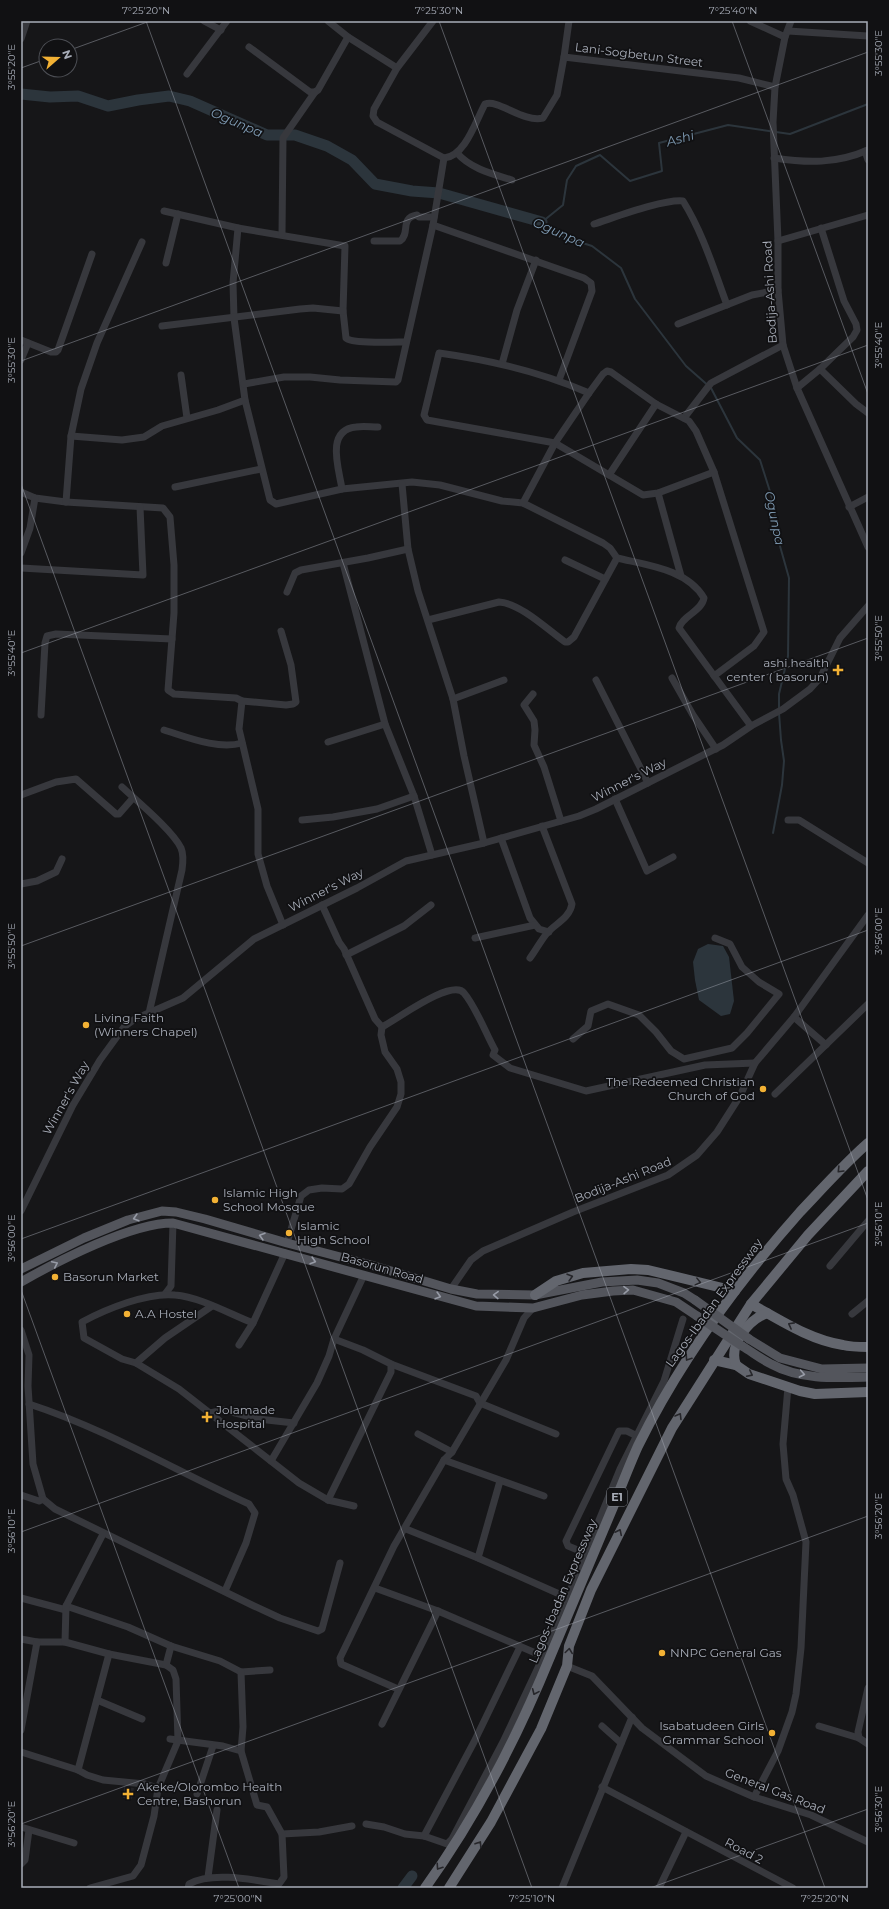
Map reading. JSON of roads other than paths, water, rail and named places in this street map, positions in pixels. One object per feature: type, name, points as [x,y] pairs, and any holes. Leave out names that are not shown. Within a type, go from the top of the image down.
[{"type":"highway","name":"Lagos-Ibadan Expressway","points":[[425,1888],[458,1839],[492,1780],[530,1703],[546,1658],[638,1446],[670,1386],[735,1291],[793,1221],[868,1143]]},
{"type":"highway","name":"Lagos-Ibadan Expressway","points":[[450,1888],[479,1843],[513,1784],[541,1729],[567,1666],[569,1646],[590,1590],[658,1452],[714,1360],[751,1304],[808,1235],[868,1171]]},
{"type":"highway","points":[[535,1295],[556,1281],[583,1273],[631,1268],[648,1270],[735,1291]]},
{"type":"highway","points":[[751,1304],[804,1333],[824,1341],[843,1345],[868,1347]]},
{"type":"highway","points":[[736,1365],[733,1351],[746,1326],[758,1316],[767,1313]]},
{"type":"highway","points":[[714,1360],[736,1365],[749,1374],[815,1394],[868,1392]]},
{"type":"main road","name":"Basorun Road","points":[[21,1269],[84,1238],[128,1220],[152,1213],[176,1212],[205,1219],[364,1275],[468,1304],[533,1308],[582,1295],[633,1290],[676,1302],[772,1365],[798,1374],[826,1378],[868,1377]]},
{"type":"main road","points":[[203,1230],[205,1219]]},
{"type":"main road","name":"Basorun Road","points":[[21,1282],[48,1267],[115,1238],[154,1225],[173,1223],[371,1265],[451,1289],[477,1294],[535,1295],[602,1282],[637,1280],[658,1282],[684,1293],[749,1339],[780,1358],[822,1369],[868,1368]]},
{"type":"street","points":[[21,39],[27,21]]},
{"type":"street","points":[[204,21],[221,30]]},
{"type":"street","points":[[187,74],[227,21]]},
{"type":"street","points":[[328,21],[348,36],[398,68]]},
{"type":"street","points":[[564,57],[569,21]]},
{"type":"street","points":[[750,21],[787,34],[868,36]]},
{"type":"street","name":"Bodija-Ashi Road","points":[[791,21],[775,87],[773,122],[778,241],[778,290],[783,345],[797,388],[868,547]]},
{"type":"street","points":[[428,23],[398,68],[374,109],[373,116],[377,122],[444,158],[458,153],[465,161],[476,167],[512,180]]},
{"type":"street","points":[[282,234],[285,136],[315,92],[318,90],[348,36]]},
{"type":"street","points":[[249,47],[310,92],[315,92]]},
{"type":"street","name":"Lani-Sogbetun Street","points":[[458,153],[469,136],[485,104],[493,103],[532,119],[543,118],[557,95],[564,57],[739,78],[775,87]]},
{"type":"street","points":[[774,158],[812,163],[828,162],[867,150],[868,160]]},
{"type":"street","points":[[244,384],[284,377],[310,376],[347,380],[396,382],[398,380],[433,225],[444,158]]},
{"type":"street","points":[[594,224],[676,200],[684,201],[713,266],[727,305]]},
{"type":"street","points":[[164,211],[238,228],[282,234],[345,246],[343,311],[346,338],[349,341],[406,342]]},
{"type":"street","points":[[166,263],[178,214]]},
{"type":"street","points":[[374,241],[400,241],[404,237],[407,221],[410,217],[417,215],[419,217],[434,217]]},
{"type":"street","points":[[778,241],[868,215]]},
{"type":"street","points":[[433,225],[536,260],[584,278],[591,284],[592,291],[558,380]]},
{"type":"street","points":[[238,228],[233,283],[234,318],[245,400],[261,469],[270,500],[276,504],[342,489],[419,482],[440,485],[502,501],[523,503],[603,543],[610,548],[617,558],[647,565],[681,576],[695,587],[704,598],[702,604],[682,623],[679,628],[751,726]]},
{"type":"street","points":[[797,388],[820,369],[853,337],[857,330],[856,324],[844,301],[821,228]]},
{"type":"street","points":[[66,502],[71,436],[81,389],[88,367],[142,242]]},
{"type":"street","points":[[21,360],[24,341],[51,352],[56,352],[58,350],[92,254]]},
{"type":"street","points":[[502,364],[517,310],[536,260]]},
{"type":"street","points":[[678,324],[752,296],[778,290]]},
{"type":"street","points":[[162,326],[314,308],[343,311]]},
{"type":"street","points":[[684,418],[709,385],[783,345]]},
{"type":"street","points":[[589,393],[558,380],[502,364],[439,353],[424,410],[425,418],[427,420],[555,443],[638,493],[647,495],[658,493],[714,472]]},
{"type":"street","points":[[820,369],[856,404],[868,413]]},
{"type":"street","points":[[523,503],[555,443],[589,393],[607,371],[611,372],[656,404],[689,421],[696,431],[714,472],[764,632],[754,646],[714,676]]},
{"type":"street","points":[[181,375],[187,418]]},
{"type":"street","points":[[71,436],[122,440],[144,437],[162,426],[218,410],[245,400]]},
{"type":"street","points":[[609,475],[656,404]]},
{"type":"street","points":[[342,489],[337,458],[337,439],[343,432],[352,428],[378,427]]},
{"type":"street","points":[[175,487],[261,469]]},
{"type":"street","points":[[402,484],[408,549],[418,591],[453,698],[464,756],[484,843]]},
{"type":"street","points":[[21,492],[35,498],[66,502],[140,508],[163,508],[170,517],[174,565],[172,639],[167,684],[170,692],[213,698],[236,698],[242,701],[286,704],[296,702],[291,665],[280,631]]},
{"type":"street","points":[[658,493],[681,576]]},
{"type":"street","points":[[849,506],[868,497]]},
{"type":"street","points":[[21,553],[30,528],[35,498]]},
{"type":"street","points":[[21,568],[143,575],[140,508]]},
{"type":"street","points":[[287,592],[295,573],[321,566],[343,563],[408,549]]},
{"type":"street","points":[[428,620],[499,602],[507,602],[565,642],[568,642],[574,637],[617,558]]},
{"type":"street","points":[[565,560],[605,579]]},
{"type":"street","points":[[343,563],[384,724],[414,796],[432,855]]},
{"type":"street","name":"Winner's Way","points":[[21,1212],[59,1131],[100,1060],[124,1027],[149,1013],[183,998],[208,979],[246,945],[357,888],[397,865],[561,822],[596,809],[716,749],[751,726],[783,709],[810,689],[820,678],[840,638],[868,606]]},
{"type":"street","points":[[41,716],[45,643],[47,636],[56,634],[172,639]]},
{"type":"street","points":[[672,678],[693,715],[716,749]]},
{"type":"street","points":[[453,698],[504,680]]},
{"type":"street","points":[[596,680],[648,783]]},
{"type":"street","points":[[533,694],[524,705],[534,721],[534,745],[544,767],[561,822]]},
{"type":"street","points":[[242,701],[239,720],[242,742],[258,809],[258,854],[267,886],[283,925]]},
{"type":"street","points":[[328,742],[384,724]]},
{"type":"street","points":[[164,730],[194,740],[212,743],[235,745],[242,742]]},
{"type":"street","points":[[21,795],[56,782],[76,779],[116,814],[120,813],[133,798]]},
{"type":"street","points":[[122,787],[173,836],[181,848],[183,855],[182,870],[149,1013]]},
{"type":"street","points":[[302,820],[333,817],[377,809],[414,796]]},
{"type":"street","points":[[615,799],[646,871],[673,857]]},
{"type":"street","points":[[788,820],[799,820],[868,863]]},
{"type":"street","points":[[530,958],[549,932],[565,917],[572,904],[542,826]]},
{"type":"street","points":[[501,838],[530,918],[539,929],[549,932]]},
{"type":"street","points":[[21,884],[37,881],[56,872],[62,860]]},
{"type":"street","points":[[239,1345],[253,1323],[286,1248],[301,1196],[309,1190],[322,1188],[342,1189],[349,1184],[370,1147],[397,1107],[401,1094],[401,1082],[397,1069],[385,1052],[382,1027],[375,1019],[322,905]]},
{"type":"street","points":[[346,955],[394,932],[431,905]]},
{"type":"street","name":"Bodija-Ashi Road","points":[[451,1289],[472,1260],[478,1254],[492,1246],[668,1175],[698,1155],[727,1117],[740,1096],[755,1063],[794,1017],[868,915]]},
{"type":"street","points":[[475,938],[535,925]]},
{"type":"street","points":[[573,1039],[588,1026],[591,1011],[608,1004],[639,1015],[656,1032],[671,1051],[684,1059],[732,1048],[747,1033],[779,994],[759,982],[742,967],[730,944],[715,938]]},
{"type":"street","points":[[382,1027],[443,992],[459,989],[464,992],[495,1050],[493,1055],[510,1068],[586,1091],[705,1065],[755,1063]]},
{"type":"street","points":[[775,1094],[868,1004]]},
{"type":"street","points":[[794,1017],[826,1045]]},
{"type":"street","points":[[830,1266],[868,1221]]},
{"type":"street","points":[[165,1294],[170,1286],[173,1223]]},
{"type":"street","points":[[271,1461],[317,1383],[329,1356],[334,1339],[364,1275]]},
{"type":"street","points":[[253,1323],[190,1297],[165,1294],[118,1307],[82,1322],[84,1338],[122,1359],[136,1363],[178,1389],[300,1483],[328,1500],[354,1506]]},
{"type":"street","points":[[852,1314],[868,1300]]},
{"type":"street","points":[[136,1363],[165,1338],[212,1306]]},
{"type":"street","points":[[398,1689],[341,1664],[340,1662],[394,1546],[406,1529],[444,1460],[452,1452],[506,1360],[524,1318],[533,1308]]},
{"type":"street","points":[[366,1824],[384,1827],[405,1834],[424,1836],[446,1844],[452,1839],[546,1658],[566,1596],[620,1469],[664,1381],[683,1319]]},
{"type":"street","points":[[21,1330],[29,1355],[29,1404],[33,1464],[44,1498],[55,1509],[103,1534],[280,1618],[320,1631],[325,1620],[340,1564]]},
{"type":"street","points":[[334,1339],[364,1350],[391,1364],[476,1396],[480,1403],[556,1434]]},
{"type":"street","points":[[328,1500],[392,1372],[391,1364]]},
{"type":"street","points":[[754,1797],[778,1751],[792,1712],[796,1694],[801,1648],[806,1542],[793,1495],[786,1480],[783,1444],[788,1387]]},
{"type":"street","points":[[29,1404],[57,1413],[98,1431],[249,1504],[254,1508],[255,1513],[246,1543],[225,1592]]},
{"type":"street","points":[[210,1413],[224,1410],[258,1419],[294,1423]]},
{"type":"street","points":[[585,1554],[568,1546],[566,1541],[619,1431],[637,1436]]},
{"type":"street","points":[[418,1434],[452,1452]]},
{"type":"street","points":[[444,1460],[544,1496]]},
{"type":"street","points":[[478,1558],[500,1481]]},
{"type":"street","points":[[21,1495],[39,1501],[44,1498]]},
{"type":"street","points":[[406,1529],[566,1596]]},
{"type":"street","points":[[65,1642],[66,1608],[103,1534]]},
{"type":"street","points":[[375,1588],[438,1611],[546,1658]]},
{"type":"street","points":[[21,1598],[66,1608],[128,1627],[171,1646],[220,1661],[241,1672],[270,1670]]},
{"type":"street","points":[[382,1724],[398,1689],[438,1611]]},
{"type":"street","points":[[21,1639],[37,1642],[65,1642],[109,1654],[166,1665],[173,1670],[176,1679],[178,1741],[158,1788],[153,1822],[141,1864],[138,1871],[133,1876],[90,1888]]},
{"type":"street","points":[[21,1730],[37,1642]]},
{"type":"street","points":[[166,1665],[171,1646]]},
{"type":"street","points":[[424,1836],[474,1742],[520,1647]]},
{"type":"street","points":[[78,1770],[109,1654]]},
{"type":"street","name":"General Gas Road","points":[[567,1666],[592,1676],[642,1728],[706,1776],[754,1797],[812,1815],[868,1842]]},
{"type":"street","points":[[188,1888],[189,1884],[194,1881],[208,1877],[251,1879],[279,1884],[284,1877],[282,1834],[267,1807],[257,1805],[241,1751],[243,1727],[241,1672]]},
{"type":"street","points":[[859,1738],[858,1732],[868,1688]]},
{"type":"street","points":[[97,1700],[142,1719]]},
{"type":"street","points":[[562,1888],[602,1787],[632,1717]]},
{"type":"street","points":[[602,1726],[621,1743]]},
{"type":"street","points":[[819,1726],[859,1738],[868,1744]]},
{"type":"street","points":[[170,1739],[213,1746],[223,1746],[241,1751]]},
{"type":"street","points":[[197,1794],[213,1746]]},
{"type":"street","points":[[21,1752],[104,1780],[145,1784],[158,1788]]},
{"type":"street","name":"Road 2","points":[[602,1787],[793,1888]]},
{"type":"street","points":[[208,1877],[217,1810]]},
{"type":"street","points":[[282,1834],[319,1832],[352,1826]]},
{"type":"street","points":[[21,1827],[74,1843]]},
{"type":"street","points":[[21,1864],[25,1860],[29,1830]]},
{"type":"street","points":[[659,1888],[686,1832]]},
{"type":"waterway","name":"Ogunpa","points":[[21,94],[50,97],[78,96],[108,106],[169,96],[190,101],[267,135],[295,135],[327,146],[352,160],[375,184],[412,191],[439,193],[542,222]]},
{"type":"waterway","name":"Ogunpa","points":[[779,709],[779,694],[788,656],[789,578],[778,539],[773,501],[760,460],[737,438],[711,388],[686,366],[635,299],[621,268],[592,246],[564,237],[542,222],[563,205],[567,180],[576,166],[600,155],[630,181],[662,171],[659,143],[728,125],[790,134],[868,104]]},
{"type":"waterway","name":"Ogunpa","points":[[773,833],[782,785],[784,761],[779,713]]},
{"type":"waterway","points":[[403,1888],[412,1876]]},
{"type":"place","name":"ashi health center ( basorun)","points":[[838,670]]},
{"type":"place","name":"Living Faith (Winners Chapel)","points":[[86,1025]]},
{"type":"place","name":"The Redeemed Christian Church of God","points":[[763,1089]]},
{"type":"place","name":"Islamic High School Mosque","points":[[215,1200]]},
{"type":"place","name":"Islamic High School","points":[[289,1233]]},
{"type":"place","name":"Basorun Market","points":[[55,1277]]},
{"type":"place","name":"A.A Hostel","points":[[127,1314]]},
{"type":"place","name":"Jolamade Hospital","points":[[207,1417]]},
{"type":"place","name":"NNPC General Gas","points":[[662,1653]]},
{"type":"place","name":"Isabatudeen Girls Grammar School","points":[[772,1733]]},
{"type":"place","name":"Akeke/Olorombo Health Centre, Bashorun","points":[[128,1794]]},
{"type":"water label","name":"Ashi","points":[[680,138]]}]
